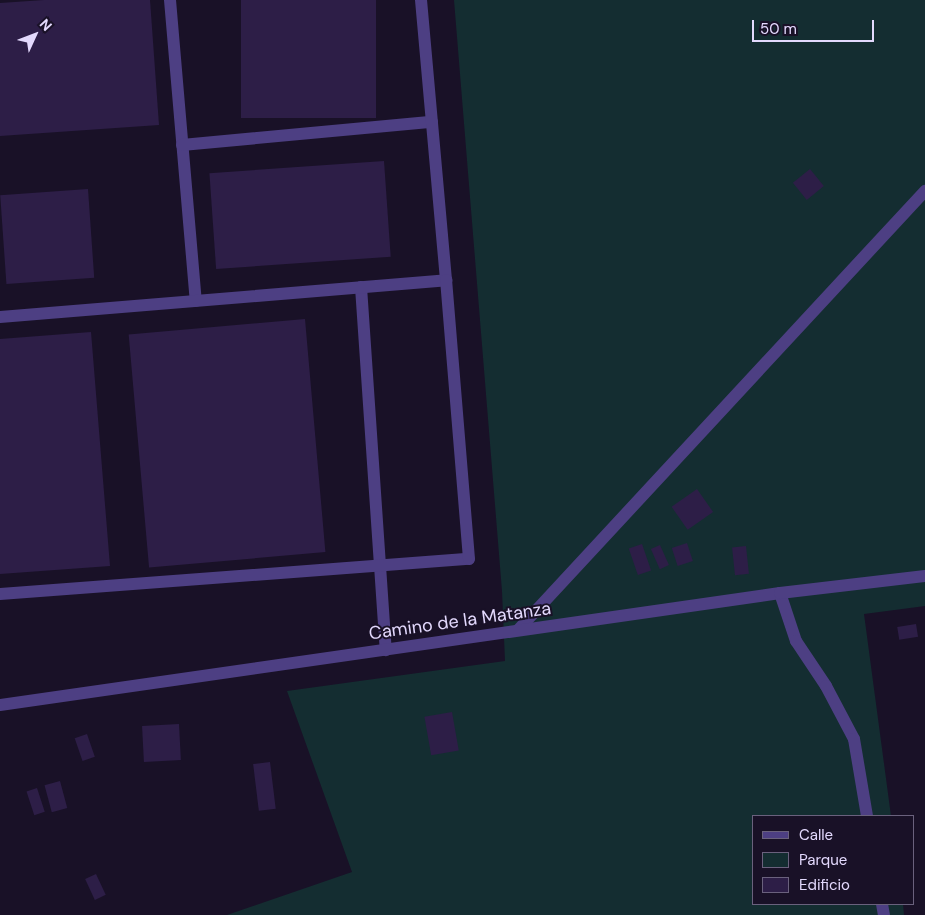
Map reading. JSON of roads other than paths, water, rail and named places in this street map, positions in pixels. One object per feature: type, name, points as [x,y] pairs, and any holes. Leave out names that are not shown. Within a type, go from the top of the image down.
[{"type":"street","points":[[170,0],[196,301]]},
{"type":"street","points":[[0,594],[468,559],[421,0]]},
{"type":"street","points":[[182,145],[432,122]]},
{"type":"street","points":[[518,630],[925,191]]},
{"type":"street","points":[[0,317],[446,280]]},
{"type":"street","points":[[361,287],[386,650]]},
{"type":"street","name":"Camino de la Matanza","points":[[0,705],[780,593],[925,576]]},
{"type":"street","points":[[780,593],[796,641],[826,686],[854,738],[867,815]]}]
